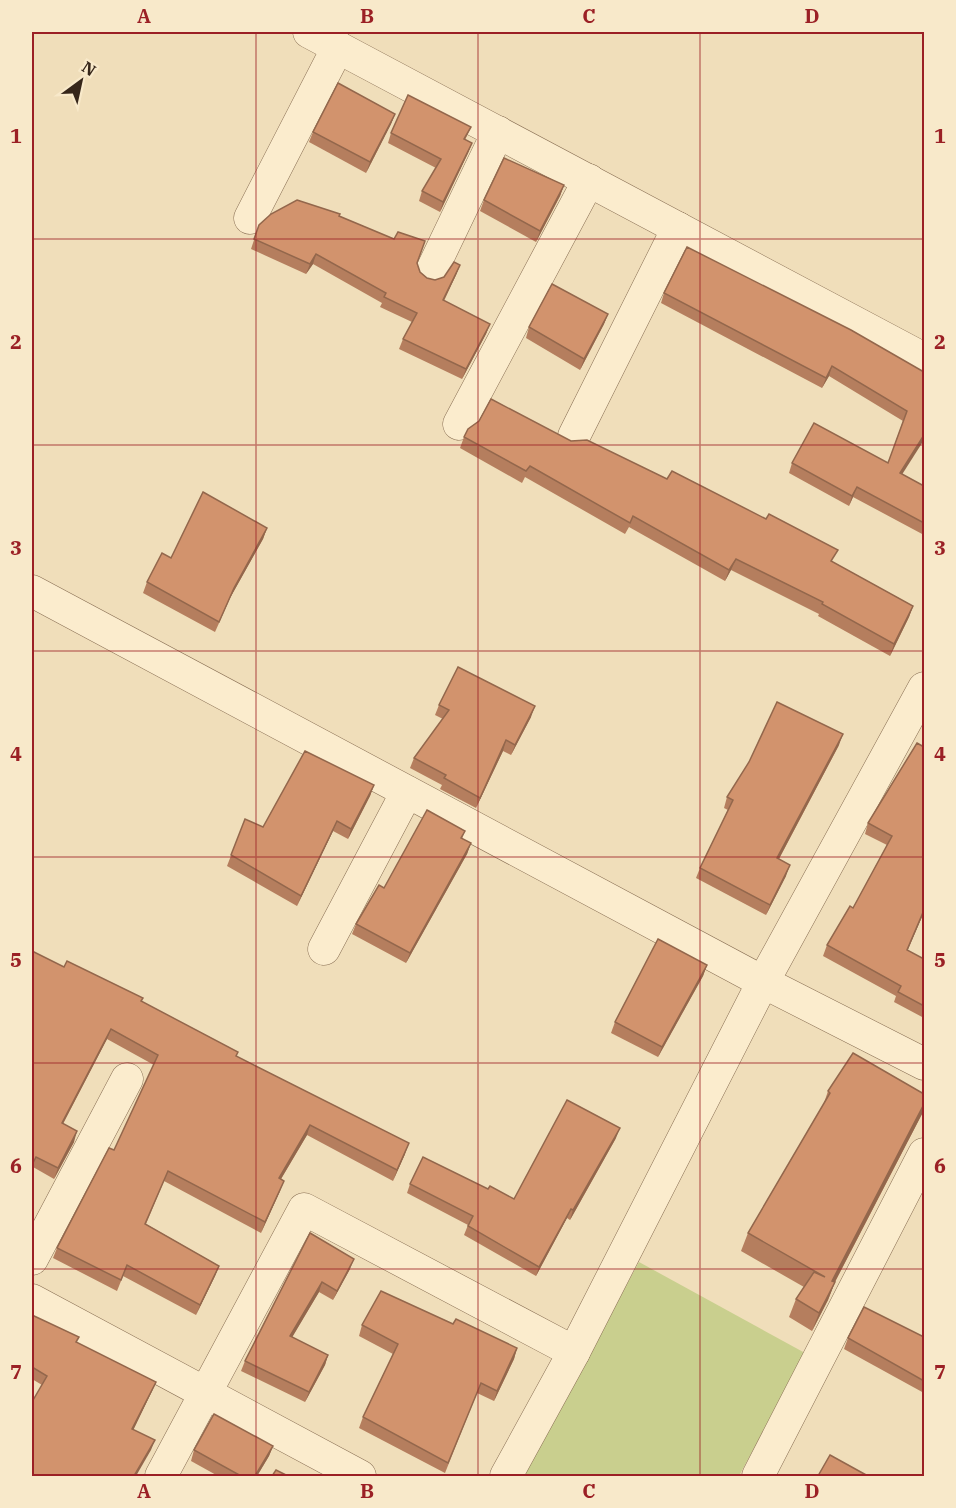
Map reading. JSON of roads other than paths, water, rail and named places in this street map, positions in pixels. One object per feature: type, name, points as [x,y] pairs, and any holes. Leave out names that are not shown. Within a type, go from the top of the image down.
[{"type":"street","points":[[309,32],[924,359]]},
{"type":"street","points":[[250,218],[338,47]]},
{"type":"street","points":[[431,272],[498,132]]},
{"type":"street","points":[[459,424],[589,180]]},
{"type":"street","points":[[574,436],[678,228]]},
{"type":"street","points":[[32,591],[763,982],[924,1064]]},
{"type":"street","points":[[506,1476],[574,1352],[763,982],[921,703]]},
{"type":"street","points":[[324,949],[407,792]]},
{"type":"street","points":[[32,1259],[127,1079]]},
{"type":"street","points":[[758,1476],[924,1154]]},
{"type":"street","points":[[161,1476],[304,1209],[574,1352]]},
{"type":"street","points":[[32,1300],[360,1476]]}]
